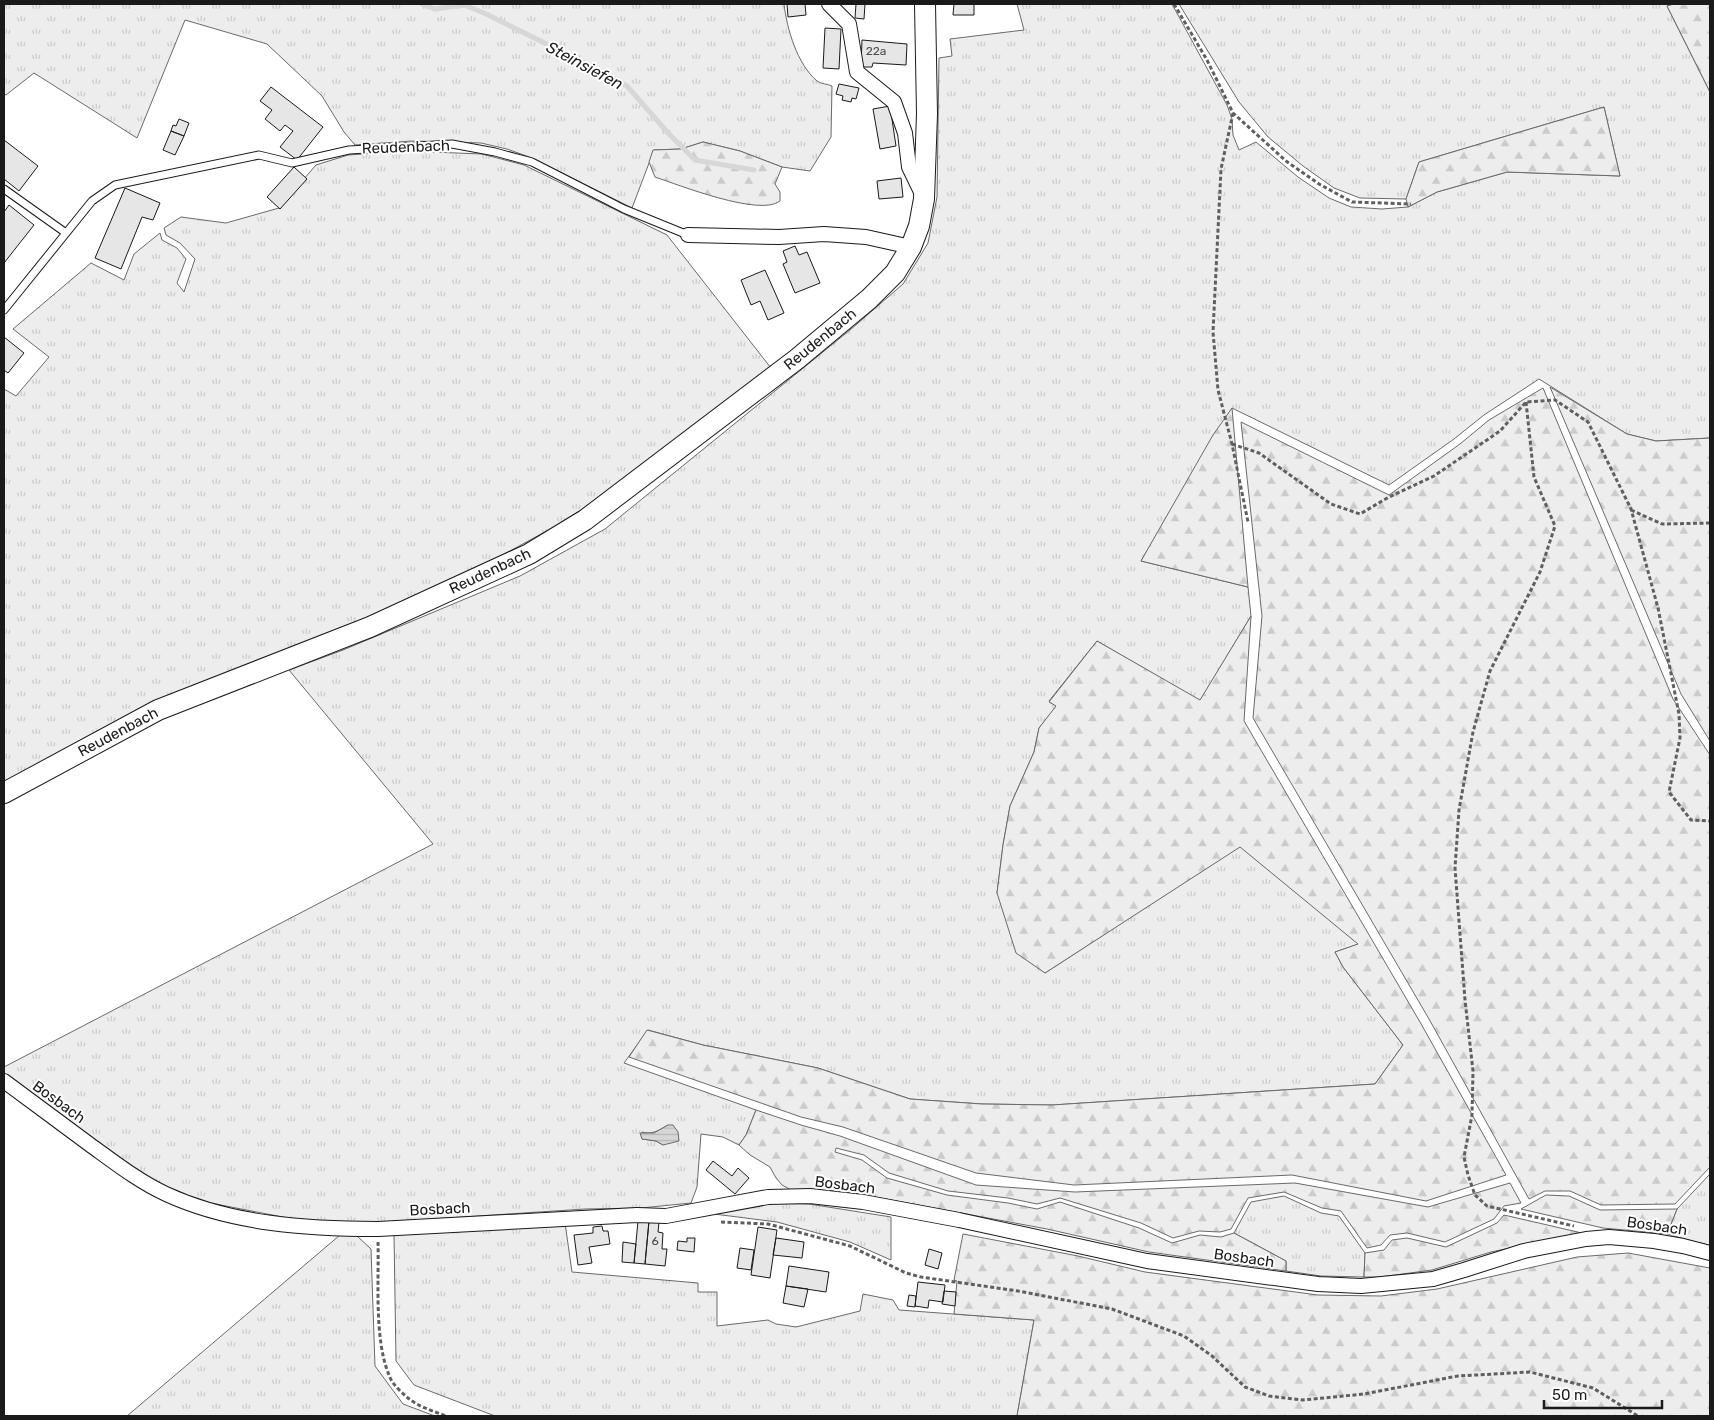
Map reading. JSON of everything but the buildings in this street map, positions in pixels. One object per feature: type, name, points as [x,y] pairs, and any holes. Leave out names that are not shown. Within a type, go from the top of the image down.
[{"type":"street","points":[[829,4],[849,24],[857,72],[894,102],[905,133],[909,167],[924,199]]},
{"type":"street","name":"Reudenbach","points":[[4,793],[158,710],[370,627],[529,554],[586,520],[797,359],[869,300],[895,273],[911,247],[919,226],[924,199],[927,114],[925,4]]},
{"type":"street","name":"Reudenbach","points":[[688,236],[779,237],[824,234],[866,237],[911,247]]},
{"type":"street","name":"Bosbach","points":[[4,1081],[131,1175],[166,1194],[197,1206],[259,1221],[340,1229],[378,1229],[598,1217],[666,1216],[760,1198],[810,1196],[863,1202],[950,1218],[1147,1261],[1318,1284],[1361,1286],[1433,1278],[1524,1251],[1586,1239],[1609,1237],[1654,1241],[1710,1253]]},
{"type":"lane","name":"Reudenbach","points":[[4,310],[92,201],[115,185],[260,154],[292,163],[349,150],[452,144],[494,152],[532,162],[624,209],[688,236]]},
{"type":"lane","points":[[4,189],[66,234]]},
{"type":"path","points":[[1174,4],[1207,60],[1233,114],[1286,161],[1320,184],[1352,202],[1411,204]]},
{"type":"path","points":[[1233,114],[1221,169],[1213,332],[1218,390],[1232,444],[1248,522]]},
{"type":"path","points":[[1232,444],[1259,453],[1331,504],[1360,514],[1389,497],[1434,476],[1500,431],[1526,402],[1555,400],[1588,422],[1631,509],[1658,608],[1679,714],[1680,738],[1669,792],[1691,820],[1710,820]]},
{"type":"path","points":[[1526,402],[1534,477],[1555,526],[1540,572],[1490,671],[1473,732],[1459,810],[1455,868],[1465,1000],[1473,1071],[1472,1115],[1464,1157],[1475,1195],[1487,1206],[1578,1227]]},
{"type":"path","points":[[1631,509],[1662,524],[1710,524]]},
{"type":"path","points":[[714,1221],[768,1224],[850,1246],[921,1277],[1018,1291],[1112,1309],[1184,1336],[1212,1356],[1245,1387],[1269,1396],[1303,1400],[1364,1394],[1458,1376],[1530,1372],[1593,1388],[1638,1416]]},
{"type":"path","points":[[378,1229],[380,1330],[382,1356],[389,1377],[408,1399],[421,1407],[446,1416]]},
{"type":"green space","points":[[4,4],[784,4],[790,35],[804,65],[817,81],[832,86],[831,137],[810,171],[782,167],[740,151],[703,142],[681,149],[654,150],[632,208],[532,158],[507,149],[481,143],[412,141],[355,145],[344,132],[322,96],[267,44],[185,20],[137,138],[34,73],[6,95],[4,94]]},
{"type":"green space","points":[[1017,4],[1172,4],[1227,105],[1232,119],[1233,135],[1239,150],[1256,142],[1298,177],[1329,198],[1351,207],[1382,209],[1408,207],[1437,192],[1507,172],[1620,176],[1604,107],[1419,162],[1406,199],[1360,198],[1334,188],[1303,166],[1268,137],[1239,102],[1179,4],[1674,4],[1667,6],[1710,92],[1710,438],[1656,441],[1627,434],[1539,379],[1484,415],[1454,439],[1389,485],[1232,408],[1141,561],[1248,587],[1251,616],[1200,701],[1097,641],[1049,701],[1057,706],[1039,728],[1034,752],[1010,806],[997,893],[1045,973],[1240,846],[1359,944],[1335,952],[1343,967],[1403,1045],[1375,1084],[1052,1105],[982,1104],[910,1099],[818,1068],[703,1045],[648,1030],[624,1063],[756,1110],[746,1135],[739,1145],[723,1137],[701,1134],[697,1187],[691,1203],[641,1208],[585,1209],[356,1224],[298,1220],[200,1201],[168,1188],[132,1169],[4,1078],[4,1067],[433,844],[289,670],[343,650],[520,576],[605,529],[850,330],[903,284],[928,243],[937,197],[939,58],[952,56],[950,39],[1024,30]],"holes":[[[668,1125],[663,1145],[656,1141],[642,1139],[642,1132],[653,1132]]]},
{"type":"green space","points":[[1674,4],[1710,4],[1710,92],[1667,6]]},
{"type":"green space","points":[[1604,107],[1620,176],[1507,172],[1437,192],[1408,207],[1406,199],[1419,162]]},
{"type":"green space","points":[[703,142],[740,151],[782,167],[775,184],[780,192],[780,201],[770,205],[738,203],[655,177],[649,162],[653,150],[681,149]]},
{"type":"green space","points":[[406,151],[482,154],[524,165],[667,235],[771,368],[638,474],[554,527],[464,576],[4,784],[4,389],[16,396],[49,357],[13,329],[91,263],[124,280],[134,254],[160,233],[162,240],[177,248],[186,259],[177,283],[184,292],[195,259],[180,243],[166,235],[164,228],[181,217],[226,223],[279,208],[316,165],[348,155]]},
{"type":"green space","points":[[1550,387],[1627,434],[1656,441],[1710,438],[1710,741],[1681,694]]},
{"type":"green space","points":[[1543,388],[1673,699],[1710,755],[1710,1167],[1675,1204],[1601,1205],[1570,1191],[1545,1191],[1529,1199],[1429,1019],[1253,718],[1262,616],[1241,422],[1389,495],[1460,444],[1489,420]]},
{"type":"green space","points":[[1232,408],[1248,587],[1141,561],[1213,435]]},
{"type":"green space","points":[[1251,616],[1244,721],[1420,1022],[1506,1175],[1426,1201],[1292,1175],[1074,1185],[976,1173],[843,1127],[801,1117],[629,1057],[647,1030],[703,1045],[818,1068],[910,1099],[982,1104],[1052,1105],[1375,1084],[1403,1045],[1343,967],[1335,952],[1358,944],[1240,847],[1045,973],[1016,953],[997,893],[1010,806],[1034,752],[1039,728],[1056,706],[1049,702],[1097,641],[1200,700]]},
{"type":"green space","points":[[756,1110],[840,1136],[976,1185],[1075,1192],[1295,1183],[1428,1207],[1510,1183],[1521,1203],[1504,1206],[1494,1219],[1445,1242],[1407,1233],[1390,1235],[1381,1245],[1367,1248],[1341,1211],[1322,1208],[1284,1192],[1248,1198],[1231,1229],[1220,1232],[1199,1231],[1173,1238],[1141,1223],[1060,1198],[1037,1204],[1008,1198],[948,1191],[889,1173],[864,1155],[836,1148],[835,1152],[862,1160],[887,1178],[947,1195],[1037,1209],[1060,1202],[1139,1228],[1172,1243],[1200,1235],[1221,1237],[1234,1233],[1286,1261],[1286,1271],[1149,1252],[1047,1229],[843,1191],[793,1191],[782,1185],[770,1167],[750,1155],[739,1145],[746,1135]]},
{"type":"green space","points":[[1710,1174],[1710,1246],[1667,1234],[1677,1209]]},
{"type":"green space","points":[[1546,1195],[1569,1196],[1600,1210],[1677,1209],[1667,1234],[1603,1228],[1521,1209]]},
{"type":"green space","points":[[1284,1196],[1321,1213],[1339,1216],[1365,1253],[1364,1277],[1321,1276],[1286,1271],[1286,1261],[1234,1233],[1251,1202]]},
{"type":"green space","points":[[770,1203],[809,1204],[891,1217],[891,1260],[850,1242],[777,1222],[706,1213]]},
{"type":"green space","points":[[1504,1215],[1582,1233],[1491,1252],[1432,1270],[1380,1277],[1364,1277],[1365,1253],[1384,1250],[1392,1240],[1407,1238],[1446,1247],[1497,1223]]},
{"type":"green space","points":[[565,1223],[572,1272],[698,1283],[698,1292],[717,1292],[717,1326],[768,1320],[776,1324],[796,1327],[860,1311],[863,1294],[893,1300],[899,1310],[1034,1320],[1017,1416],[495,1416],[414,1385],[396,1361],[394,1234]]},
{"type":"green space","points":[[963,1234],[1078,1256],[1145,1272],[1318,1295],[1381,1296],[1437,1289],[1577,1257],[1628,1253],[1710,1268],[1710,1416],[1017,1416],[1034,1320],[954,1314],[957,1281],[954,1280]]},
{"type":"green space","points":[[340,1235],[356,1235],[371,1249],[375,1366],[403,1404],[435,1416],[127,1416]]},
{"type":"shaded area","points":[[668,1125],[673,1125],[678,1132],[679,1141],[663,1145],[656,1141],[642,1139],[640,1133],[654,1133]]},
{"type":"waterway","name":"Steinsiefen","points":[[422,4],[435,9],[464,5],[583,62],[627,86],[669,134],[695,160],[754,170]]}]
